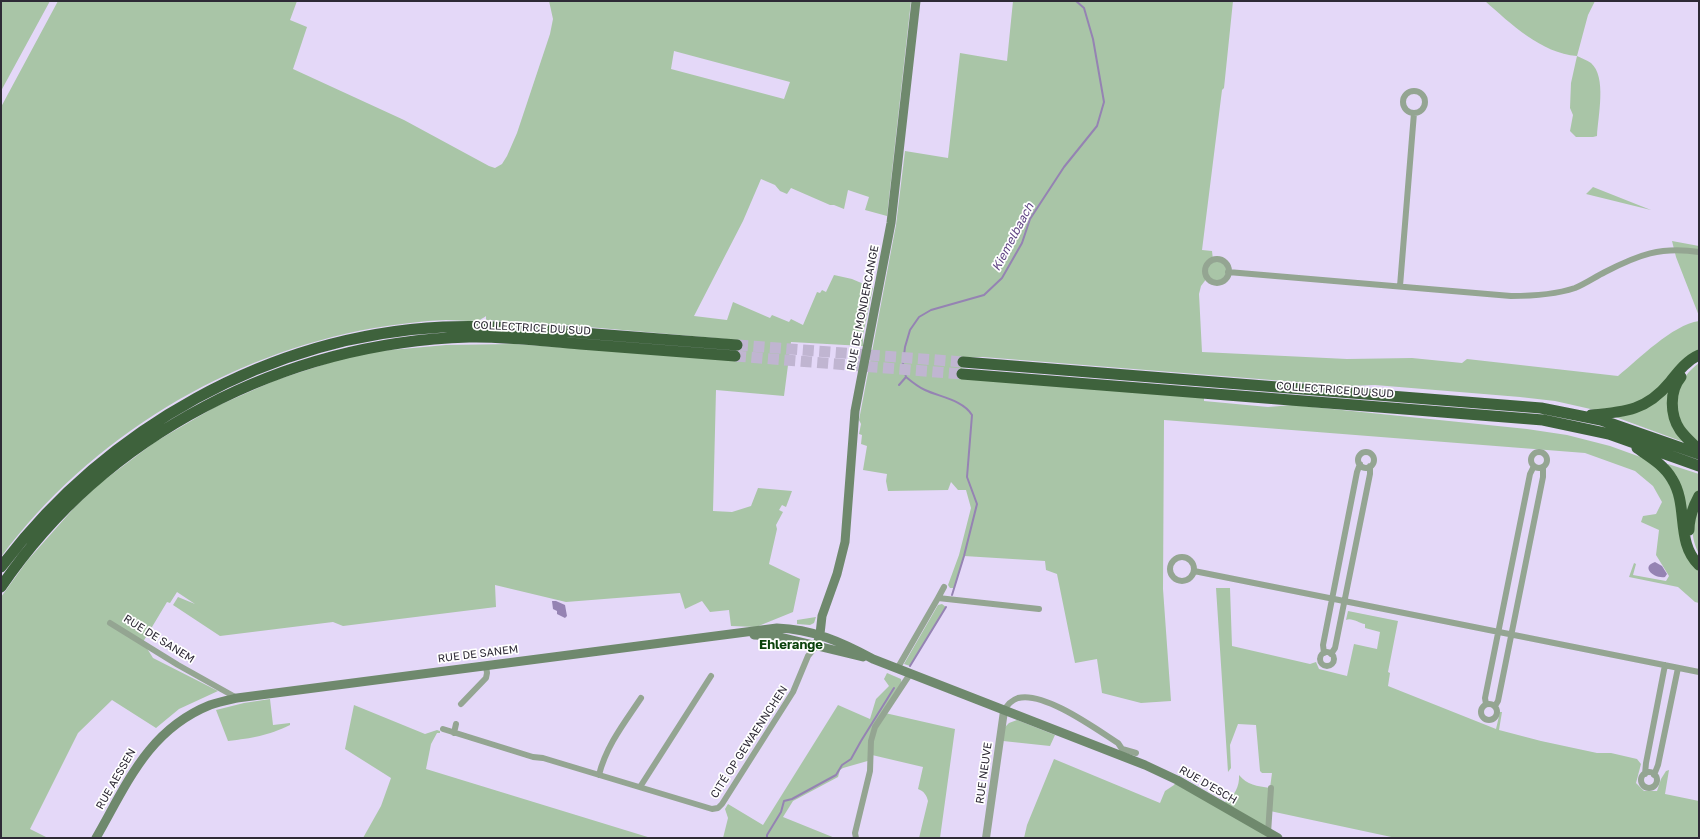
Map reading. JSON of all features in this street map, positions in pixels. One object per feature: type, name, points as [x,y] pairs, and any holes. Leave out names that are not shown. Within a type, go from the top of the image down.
[{"type":"highway","name":"COLLECTRICE DU SUD","points":[[1,567],[39,520],[60,498],[86,474],[144,429],[182,406],[220,386],[266,365],[298,354],[325,346],[387,332],[480,326],[737,344]]},
{"type":"highway","name":"COLLECTRICE DU SUD","points":[[1,587],[26,554],[67,508],[129,454],[174,423],[224,395],[274,374],[305,364],[348,352],[378,346],[414,341],[469,337],[518,338],[735,356]]},
{"type":"highway","points":[[1583,416],[1624,412],[1637,408],[1651,401],[1662,392],[1682,368],[1699,355]]},
{"type":"highway","points":[[1699,361],[1688,368],[1679,379],[1673,391],[1672,404],[1674,417],[1678,428],[1699,450]]},
{"type":"highway","name":"COLLECTRICE DU SUD","points":[[963,362],[1514,406],[1583,416],[1620,426],[1699,454]]},
{"type":"highway","name":"COLLECTRICE DU SUD","points":[[962,374],[1526,418],[1572,425],[1624,439],[1699,466]]},
{"type":"highway","points":[[1624,439],[1657,461],[1672,478],[1680,498],[1686,548],[1694,561],[1699,565]]},
{"type":"highway","points":[[1699,496],[1692,508],[1689,521],[1689,535],[1692,547],[1699,558]]},
{"type":"main road","name":"RUE DE MONDERCANGE","points":[[817,645],[822,616],[837,574],[845,542],[855,411],[891,223],[916,1]]},
{"type":"main road","name":"RUE DE MONDERCANGE","points":[[810,632],[822,616]]},
{"type":"main road","name":"RUE DE SANEM","points":[[161,736],[193,713],[211,705],[237,698],[723,634],[777,628],[810,632]]},
{"type":"main road","name":"RUE D'ESCH","points":[[810,632],[820,634],[846,644],[873,659],[1004,711],[1123,753],[1177,780],[1278,838]]},
{"type":"main road","points":[[807,643],[810,632]]},
{"type":"main road","name":"RUE DE SANEM","points":[[723,634],[761,635],[807,643]]},
{"type":"main road","name":"RUE D'ESCH","points":[[807,643],[873,659]]},
{"type":"main road","name":"RUE AESSEN","points":[[96,838],[145,754],[161,736]]},
{"type":"street","points":[[1400,286],[1414,113]]},
{"type":"street","points":[[1228,272],[1511,296],[1533,296],[1557,293],[1574,288],[1638,257],[1658,251],[1679,249],[1699,252]]},
{"type":"street","points":[[1368,452],[1372,455],[1374,460],[1370,466],[1370,474],[1335,648],[1331,654],[1333,658],[1329,665],[1325,665],[1321,662],[1320,658],[1324,653],[1323,645],[1357,472],[1360,464],[1359,460],[1361,455],[1368,452]]},
{"type":"street","points":[[1486,704],[1495,706],[1498,712],[1496,717],[1492,720],[1486,720],[1482,716],[1481,711],[1486,704],[1485,698],[1498,632],[1530,474],[1534,466],[1532,461],[1533,456],[1537,453],[1542,453],[1546,456],[1547,461],[1543,467],[1543,477],[1498,700],[1495,706]]},
{"type":"street","points":[[1360,464],[1364,467],[1370,466]]},
{"type":"street","points":[[1534,466],[1538,468],[1543,467]]},
{"type":"street","points":[[1185,556],[1192,561],[1194,571],[1190,578],[1182,581],[1174,578],[1169,567],[1177,557],[1185,556]]},
{"type":"street","points":[[1194,571],[1699,672]]},
{"type":"street","points":[[897,669],[944,587]]},
{"type":"street","points":[[938,598],[1039,610]]},
{"type":"street","name":"RUE DE SANEM","points":[[110,623],[178,665],[237,698]]},
{"type":"street","name":"CITÉ OP GEWAENNCHEN","points":[[807,643],[808,656]]},
{"type":"street","name":"CITÉ OP GEWAENNCHEN","points":[[443,729],[533,757],[543,758],[599,774],[712,809],[718,808],[793,692],[808,656],[817,645]]},
{"type":"street","points":[[1324,653],[1328,652],[1331,654]]},
{"type":"street","points":[[1665,665],[1645,774],[1642,778],[1642,783],[1648,788],[1655,785],[1656,780],[1654,775],[1658,765],[1678,668]]},
{"type":"street","points":[[461,704],[486,678],[486,666]]},
{"type":"street","points":[[856,838],[855,833],[870,771],[871,741],[875,727],[910,674]]},
{"type":"street","points":[[640,787],[711,676]]},
{"type":"street","points":[[599,774],[602,760],[608,748],[641,698]]},
{"type":"street","name":"RUE D'ESCH","points":[[1004,711],[1008,704],[1018,698],[1036,698],[1062,709],[1118,743],[1123,753],[1136,753]]},
{"type":"street","name":"RUE NEUVE","points":[[986,838],[1004,711]]},
{"type":"street","points":[[454,733],[456,724]]},
{"type":"street","points":[[1645,774],[1651,773],[1654,775]]},
{"type":"street","points":[[1268,833],[1271,788]]},
{"type":"green space","points":[[1,1],[50,1],[1,91]]},
{"type":"green space","points":[[58,1],[297,1],[290,20],[307,27],[293,69],[404,120],[495,168],[502,164],[517,133],[550,34],[553,19],[549,1],[911,1],[887,216],[865,210],[869,197],[848,190],[844,209],[830,205],[791,188],[787,194],[780,191],[775,185],[761,179],[743,221],[694,316],[727,320],[733,302],[770,318],[772,315],[789,322],[791,319],[803,325],[817,292],[820,293],[822,290],[826,292],[834,275],[852,279],[873,288],[863,335],[863,346],[791,342],[784,396],[716,390],[713,511],[732,512],[751,506],[758,488],[792,491],[786,507],[782,505],[779,510],[783,512],[776,525],[777,529],[769,564],[800,579],[793,612],[756,627],[731,626],[729,610],[710,612],[702,601],[685,609],[680,593],[566,602],[495,585],[496,607],[343,626],[333,622],[220,636],[173,605],[178,597],[195,604],[177,592],[170,603],[167,602],[143,642],[153,658],[218,691],[179,709],[156,728],[112,700],[78,733],[30,829],[48,838],[1,838],[1,597],[27,561],[74,508],[99,484],[155,442],[215,407],[276,380],[344,358],[380,351],[446,345],[515,344],[736,360],[738,340],[565,325],[486,320],[486,316],[476,321],[437,320],[392,325],[320,340],[267,358],[215,380],[166,407],[120,439],[76,474],[37,514],[1,557],[1,107]],"holes":[[[674,51],[790,82],[784,99],[671,69]]]},
{"type":"green space","points":[[1013,1],[1233,1],[1224,88],[1222,90],[1202,250],[1212,251],[1213,260],[1224,262],[1228,271],[1227,276],[1221,282],[1212,282],[1207,278],[1201,286],[1199,294],[1202,352],[1347,359],[1412,358],[1462,363],[1467,359],[1618,376],[1667,336],[1678,329],[1699,321],[1699,350],[1661,389],[1636,405],[1595,410],[1555,401],[1520,397],[1375,385],[1347,386],[983,357],[963,357],[961,378],[1204,398],[1204,401],[1268,407],[1293,405],[1527,429],[1567,435],[1610,446],[1646,459],[1656,465],[1671,484],[1692,562],[1699,571],[1699,603],[1695,602],[1678,587],[1629,577],[1634,563],[1636,564],[1633,575],[1666,581],[1669,576],[1656,555],[1659,530],[1641,522],[1643,516],[1656,514],[1662,502],[1653,486],[1635,471],[1585,453],[1164,420],[1163,589],[1171,701],[1141,703],[1102,693],[1097,659],[1075,663],[1057,574],[1046,570],[1045,561],[964,556],[954,588],[950,588],[948,585],[959,555],[971,508],[966,490],[958,490],[951,482],[948,490],[888,491],[886,481],[887,474],[863,470],[867,446],[861,444],[862,435],[859,434],[861,424],[859,420],[896,225],[905,151],[948,158],[960,53],[1007,61]]},
{"type":"green space","points":[[1485,1],[1595,1],[1588,15],[1577,56],[1564,54],[1551,49],[1527,36]]},
{"type":"green space","points":[[1577,56],[1591,63],[1596,69],[1599,78],[1600,108],[1597,136],[1593,137],[1576,137],[1570,131],[1573,115],[1570,108],[1571,83]]},
{"type":"green space","points":[[1593,187],[1651,210],[1586,194]]},
{"type":"green space","points":[[1672,241],[1699,246],[1699,316],[1676,257]]},
{"type":"green space","points":[[1699,363],[1699,443],[1682,428],[1677,417],[1676,399],[1681,383]]},
{"type":"green space","points":[[1676,379],[1670,395],[1686,443],[1610,415],[1621,414]]},
{"type":"green space","points":[[1668,464],[1699,474],[1699,493],[1687,516],[1666,466]]},
{"type":"green space","points":[[1699,500],[1699,554],[1694,540],[1693,527]]},
{"type":"green space","points":[[1216,588],[1230,588],[1232,646],[1310,664],[1316,662],[1319,669],[1347,676],[1354,644],[1377,649],[1380,632],[1365,628],[1365,624],[1355,620],[1346,620],[1348,611],[1398,621],[1388,672],[1390,673],[1388,686],[1496,729],[1500,712],[1502,712],[1499,730],[1597,753],[1611,753],[1637,759],[1641,764],[1636,783],[1644,791],[1657,791],[1661,779],[1666,771],[1669,770],[1665,794],[1699,801],[1699,838],[1396,838],[1270,811],[1268,833],[1278,838],[1024,838],[1027,825],[1054,759],[1160,803],[1165,791],[1174,785],[1179,776],[1225,802],[1231,798],[1236,791],[1239,775],[1249,783],[1270,788],[1272,773],[1262,773],[1260,771],[1256,725],[1238,724],[1230,745],[1231,768],[1228,772]]},
{"type":"green space","points":[[942,604],[946,607],[910,666],[904,664],[938,605]]},
{"type":"green space","points":[[816,617],[814,623],[810,625],[797,624],[797,620]]},
{"type":"green space","points":[[887,673],[901,679],[902,687],[885,713],[955,729],[940,838],[919,838],[928,801],[925,794],[918,789],[923,767],[872,755],[871,760],[843,768],[840,770],[838,777],[793,801],[783,817],[835,838],[723,838],[728,818],[725,809],[728,804],[763,825],[838,705],[870,719],[876,699],[889,686],[884,679]]},
{"type":"green space","points":[[270,699],[273,725],[290,723],[290,725],[260,736],[228,741],[216,710],[244,703]]},
{"type":"green space","points":[[354,705],[425,734],[437,730],[440,731],[440,733],[437,733],[431,744],[426,769],[651,838],[363,838],[381,806],[391,778],[345,749]]},
{"type":"green space","points":[[1017,720],[1055,735],[1050,746],[1003,741],[1004,728],[1009,723]]},
{"type":"shaded area","points":[[1655,562],[1662,566],[1667,574],[1665,577],[1657,576],[1650,572],[1649,567]]},
{"type":"shaded area","points":[[552,601],[565,605],[567,616],[565,618],[557,614],[557,611],[553,609]]},
{"type":"waterway","name":"Kiemelbaach","points":[[952,595],[964,556],[977,504],[967,477],[972,415],[957,402],[922,389],[906,377],[903,364],[905,347],[910,330],[919,317],[931,310],[984,295],[1002,278],[1022,243],[1030,219],[1064,167],[1097,126],[1104,102],[1093,39],[1084,8],[1076,1]]},
{"type":"waterway","points":[[899,385],[906,377]]},
{"type":"waterway","points":[[910,666],[946,607]]},
{"type":"waterway","points":[[767,838],[767,835],[781,812],[784,801],[792,799],[836,775],[842,765],[851,759],[894,688]]},
{"type":"tunnel","points":[[737,345],[963,362]]},
{"type":"tunnel","points":[[735,356],[962,374]]},
{"type":"district","name":"Ehlerange","points":[[791,645]]}]
